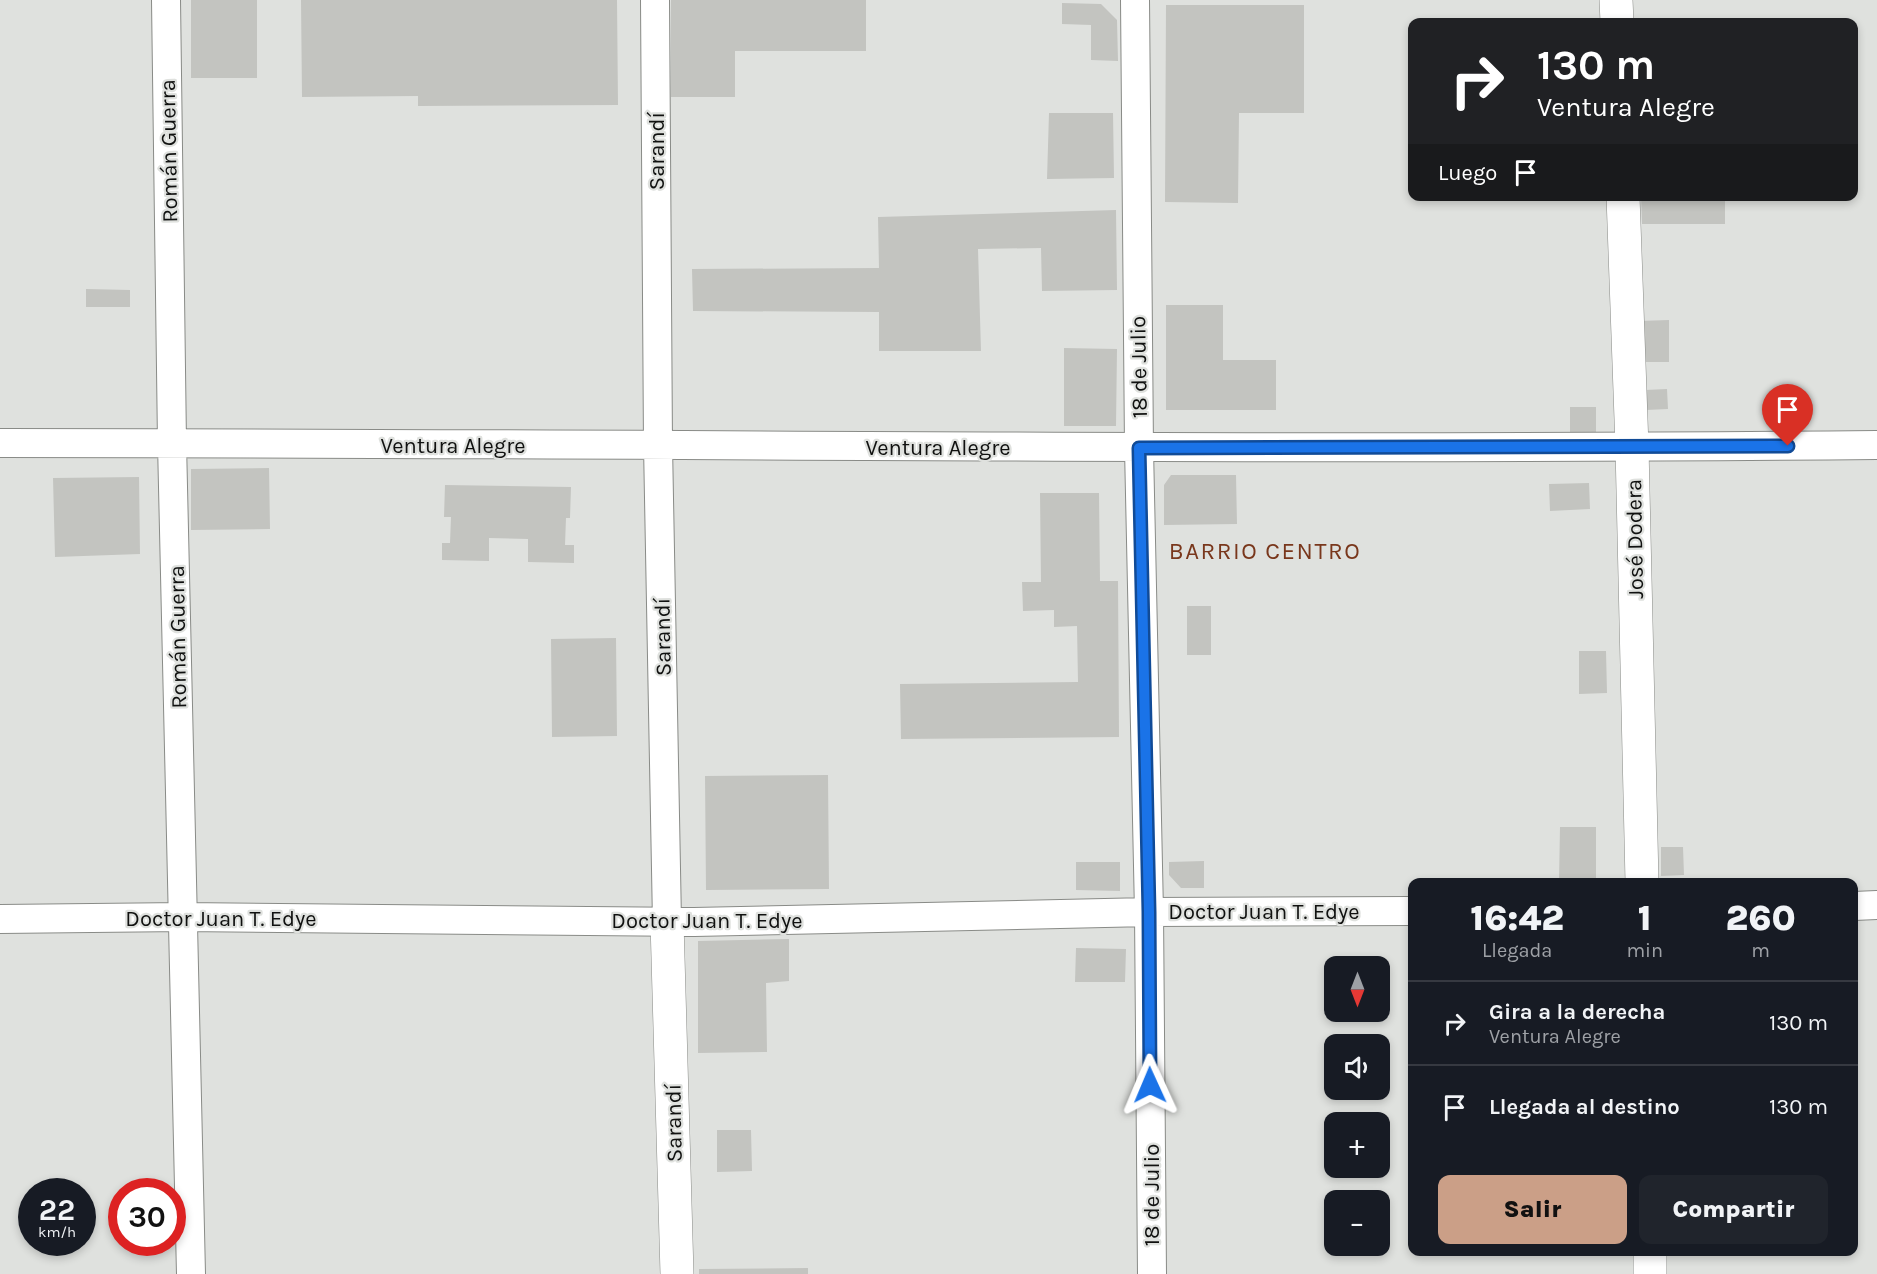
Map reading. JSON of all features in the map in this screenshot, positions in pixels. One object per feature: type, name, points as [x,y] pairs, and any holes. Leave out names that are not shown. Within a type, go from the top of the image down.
[{"type":"street","name":"Román Guerra","points":[[166,0],[172,443],[190,1274]]},
{"type":"street","name":"Sarandí","points":[[655,0],[658,445],[677,1274]]},
{"type":"street","name":"18 de Julio","points":[[1135,0],[1139,448],[1149,912],[1152,1274]]},
{"type":"street","points":[[1616,0],[1617,18]]},
{"type":"street","name":"José Dodera","points":[[1623,201],[1632,447],[1642,878]]},
{"type":"street","name":"Ventura Alegre","points":[[0,443],[1139,448],[1877,445]]},
{"type":"street","points":[[1858,906],[1877,905]]},
{"type":"street","name":"Doctor Juan T. Edye","points":[[0,919],[183,917],[668,922],[1149,912],[1408,911]]},
{"type":"street","points":[[1650,1256],[1650,1274]]},
{"type":"building","points":[[191,0],[257,0],[257,78],[191,78]]},
{"type":"building","points":[[301,0],[617,0],[618,105],[418,106],[418,96],[302,97]]},
{"type":"building","points":[[671,0],[866,0],[866,51],[735,51],[735,97],[671,97]]},
{"type":"building","points":[[1062,3],[1101,4],[1117,20],[1118,61],[1091,60],[1091,25],[1062,24]]},
{"type":"building","points":[[1166,5],[1304,5],[1304,113],[1239,113],[1238,203],[1165,202]]},
{"type":"building","points":[[1049,113],[1113,113],[1114,178],[1047,179]]},
{"type":"building","points":[[1641,201],[1725,201],[1725,224],[1642,224]]},
{"type":"building","points":[[1116,210],[1117,290],[1042,291],[1041,248],[978,249],[981,351],[879,351],[879,312],[693,311],[692,269],[879,268],[878,217]]},
{"type":"building","points":[[86,289],[130,290],[130,307],[86,307]]},
{"type":"building","points":[[1166,305],[1223,305],[1223,360],[1276,360],[1276,410],[1166,410]]},
{"type":"building","points":[[1669,320],[1669,362],[1639,362],[1639,321]]},
{"type":"building","points":[[1064,348],[1117,349],[1116,426],[1064,426]]},
{"type":"building","points":[[1667,389],[1668,409],[1646,410],[1645,390]]},
{"type":"building","points":[[1570,407],[1596,407],[1596,435],[1570,435]]},
{"type":"building","points":[[269,468],[270,529],[191,530],[191,469]]},
{"type":"building","points":[[1171,475],[1236,475],[1237,524],[1164,525],[1164,485]]},
{"type":"building","points":[[139,477],[140,554],[55,557],[53,478]]},
{"type":"building","points":[[1589,483],[1590,509],[1550,511],[1549,484]]},
{"type":"building","points":[[445,485],[571,487],[570,518],[566,518],[565,545],[574,545],[574,563],[528,562],[528,539],[489,538],[489,561],[442,560],[442,543],[450,543],[451,517],[444,517]]},
{"type":"building","points":[[1040,493],[1099,493],[1100,581],[1118,581],[1119,737],[901,739],[900,684],[1078,682],[1077,626],[1054,627],[1054,610],[1023,611],[1022,582],[1041,582]]},
{"type":"building","points":[[1187,606],[1211,606],[1211,655],[1187,655]]},
{"type":"building","points":[[616,638],[617,736],[552,737],[551,639]]},
{"type":"building","points":[[1579,651],[1606,651],[1607,693],[1579,694]]},
{"type":"building","points":[[828,775],[829,889],[706,890],[705,776]]},
{"type":"building","points":[[1560,827],[1596,827],[1596,878],[1559,878]]},
{"type":"building","points":[[1661,847],[1683,847],[1684,875],[1661,876]]},
{"type":"building","points":[[1204,861],[1204,888],[1181,888],[1169,875],[1169,862]]},
{"type":"building","points":[[1076,862],[1120,862],[1120,891],[1076,890]]},
{"type":"building","points":[[789,939],[789,981],[766,983],[767,1052],[698,1053],[698,941]]},
{"type":"building","points":[[1076,948],[1126,949],[1125,982],[1075,982]]},
{"type":"building","points":[[717,1130],[751,1130],[752,1171],[717,1172]]},
{"type":"building","points":[[808,1268],[808,1274],[699,1274],[699,1269]]},
{"type":"district","name":"BARRIO CENTRO","points":[[1265,551]]},
{"type":"route","points":[[1150,1085],[1149,912],[1139,448],[1788,446]]}]
